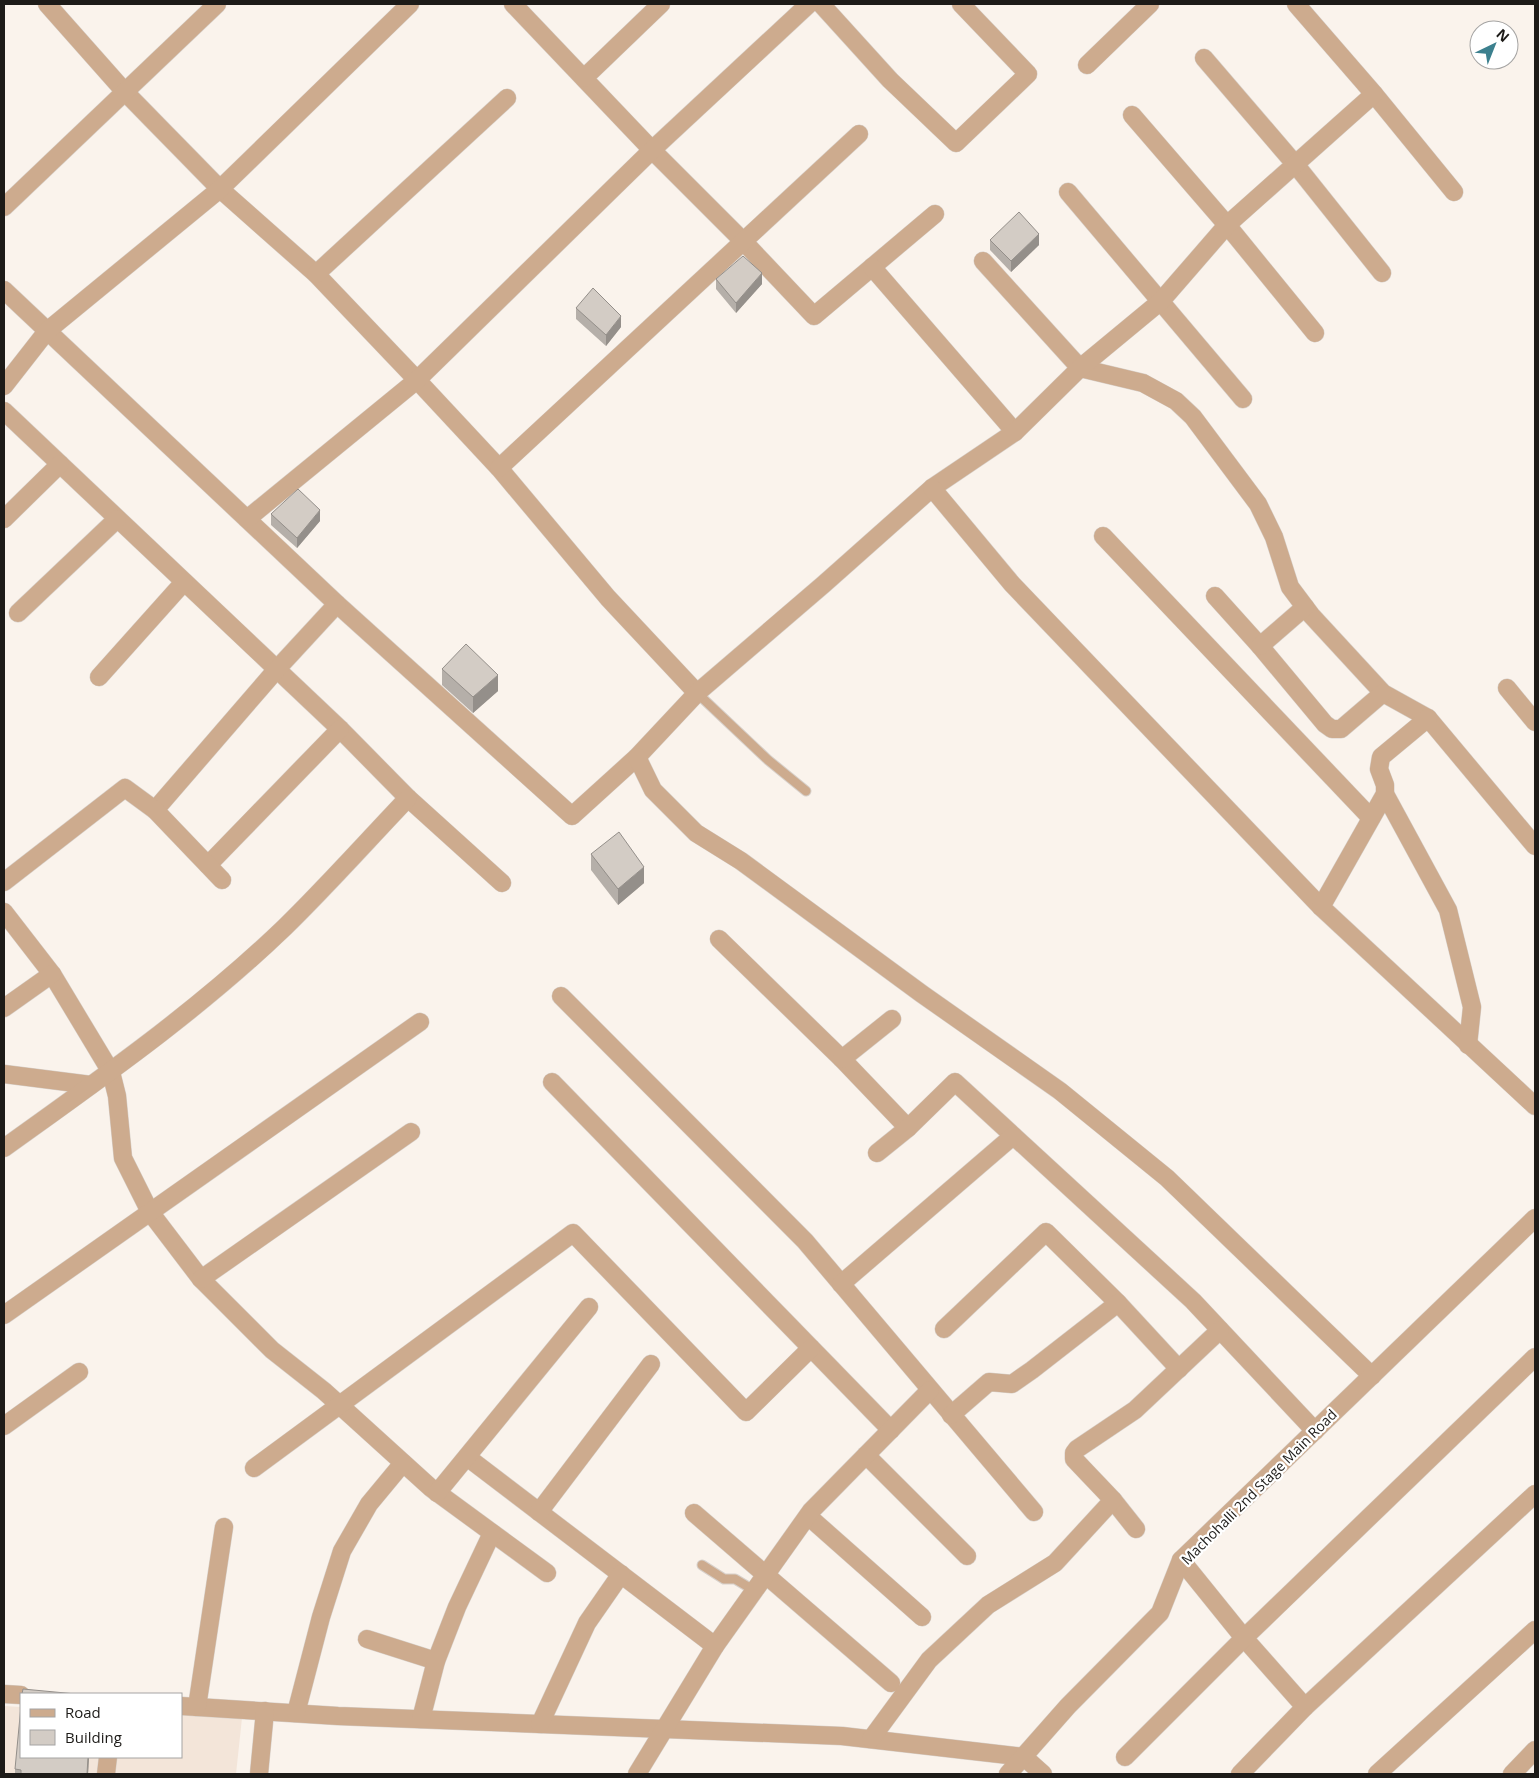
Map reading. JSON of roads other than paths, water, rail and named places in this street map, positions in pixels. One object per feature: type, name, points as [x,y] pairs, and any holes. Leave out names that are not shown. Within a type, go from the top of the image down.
[{"type":"street","points":[[47,4],[126,92],[220,190],[316,274],[417,380],[499,468],[608,598],[697,692]]},
{"type":"street","points":[[4,207],[217,4]]},
{"type":"street","points":[[4,386],[47,331],[220,190],[410,4]]},
{"type":"street","points":[[584,78],[662,4]]},
{"type":"street","points":[[247,519],[417,380],[652,150],[809,4]]},
{"type":"street","points":[[821,4],[890,80],[956,143],[1028,74],[961,4]]},
{"type":"street","points":[[1088,65],[1150,4]]},
{"type":"street","points":[[1296,4],[1374,94],[1454,192]]},
{"type":"street","points":[[521,6],[584,78],[652,150],[814,316],[935,214]]},
{"type":"street","points":[[1204,58],[1295,164],[1382,273]]},
{"type":"street","points":[[4,290],[337,604],[572,816],[637,757],[697,692],[824,584],[932,488],[1015,432],[1080,368],[1161,301],[1227,225],[1374,94]]},
{"type":"street","points":[[316,274],[508,98]]},
{"type":"street","points":[[1132,115],[1227,225],[1315,333]]},
{"type":"street","points":[[499,468],[859,134]]},
{"type":"street","points":[[1068,192],[1243,400]]},
{"type":"street","points":[[984,261],[1080,368],[1143,383],[1176,401],[1193,417],[1258,504],[1274,537],[1290,587],[1305,607],[1383,693],[1428,718],[1535,846]]},
{"type":"street","points":[[872,267],[1015,432]]},
{"type":"street","points":[[4,411],[340,729],[408,798],[502,882]]},
{"type":"street","points":[[4,519],[60,464]]},
{"type":"street","points":[[932,488],[1012,584],[1320,906],[1535,1106]]},
{"type":"street","points":[[18,613],[118,519]]},
{"type":"street","points":[[1103,536],[1372,818]]},
{"type":"street","points":[[99,677],[184,582]]},
{"type":"street","points":[[1215,596],[1260,646],[1325,724],[1332,729],[1340,729],[1383,693]]},
{"type":"street","points":[[155,810],[276,669],[337,604]]},
{"type":"street","points":[[1260,646],[1305,607]]},
{"type":"street","points":[[1507,688],[1535,722]]},
{"type":"street","points":[[1320,906],[1385,794],[1386,785],[1379,769],[1381,757],[1428,718]]},
{"type":"street","points":[[208,865],[340,729]]},
{"type":"street","points":[[637,757],[653,790],[696,833],[741,861],[922,994],[1060,1090],[1166,1178],[1372,1376]]},
{"type":"street","points":[[4,882],[125,788],[155,810],[222,880]]},
{"type":"street","points":[[1385,794],[1448,910],[1472,1007],[1468,1045]]},
{"type":"street","points":[[4,1148],[111,1072],[227,980],[285,928],[408,798]]},
{"type":"street","points":[[4,912],[52,974],[111,1072],[117,1096],[123,1158],[150,1212],[201,1280],[272,1350],[340,1405],[437,1494],[547,1573]]},
{"type":"street","points":[[718,939],[842,1060],[908,1128]]},
{"type":"street","points":[[4,1008],[52,974]]},
{"type":"street","points":[[561,996],[788,1222],[1034,1512]]},
{"type":"street","points":[[842,1060],[892,1019]]},
{"type":"street","points":[[4,1315],[420,1022]]},
{"type":"street","points":[[4,1074],[91,1085]]},
{"type":"street","points":[[552,1082],[891,1430]]},
{"type":"street","points":[[877,1152],[908,1128],[955,1082],[1193,1301],[1315,1431]]},
{"type":"street","points":[[201,1280],[411,1132]]},
{"type":"street","points":[[841,1284],[1013,1136]]},
{"type":"street","name":"Machohalli 2nd Stage Main Road","points":[[1008,1774],[1068,1706],[1160,1613],[1181,1560],[1535,1218]]},
{"type":"street","points":[[944,1329],[1046,1232],[1118,1303],[1179,1369]]},
{"type":"street","points":[[254,1468],[573,1234],[746,1412],[811,1348]]},
{"type":"street","points":[[951,1415],[989,1382],[1012,1384],[1118,1303]]},
{"type":"street","points":[[437,1494],[589,1307]]},
{"type":"street","points":[[1136,1529],[1113,1500],[1074,1459],[1074,1453],[1077,1449],[1135,1410],[1220,1330]]},
{"type":"street","points":[[1125,1757],[1244,1638],[1535,1357]]},
{"type":"street","points":[[539,1512],[651,1364]]},
{"type":"street","points":[[4,1426],[79,1372]]},
{"type":"street","points":[[637,1774],[715,1646],[808,1516],[930,1390]]},
{"type":"street","points":[[866,1455],[967,1556]]},
{"type":"street","points":[[467,1457],[715,1646]]},
{"type":"street","points":[[296,1713],[321,1617],[342,1551],[369,1504],[403,1463]]},
{"type":"street","points":[[1240,1774],[1304,1707],[1535,1494]]},
{"type":"street","points":[[871,1739],[929,1660],[988,1605],[1056,1562],[1113,1500]]},
{"type":"street","points":[[694,1513],[891,1683]]},
{"type":"street","points":[[808,1516],[922,1617]]},
{"type":"street","points":[[224,1527],[189,1706],[421,1719],[842,1736],[1024,1757],[1043,1774]]},
{"type":"street","points":[[421,1719],[436,1661],[456,1607],[492,1533]]},
{"type":"street","points":[[1181,1560],[1244,1638],[1304,1707]]},
{"type":"street","points":[[540,1724],[587,1623],[620,1574]]},
{"type":"street","points":[[1377,1774],[1535,1630]]},
{"type":"street","points":[[367,1639],[436,1661]]},
{"type":"street","points":[[4,1694],[20,1695]]},
{"type":"street","points":[[259,1774],[265,1711]]},
{"type":"street","points":[[1512,1774],[1535,1750]]},
{"type":"street","points":[[106,1774],[108,1758]]},
{"type":"lane","points":[[697,692],[768,760],[806,791]]},
{"type":"lane","points":[[702,1565],[724,1580],[736,1579],[754,1591]]}]
